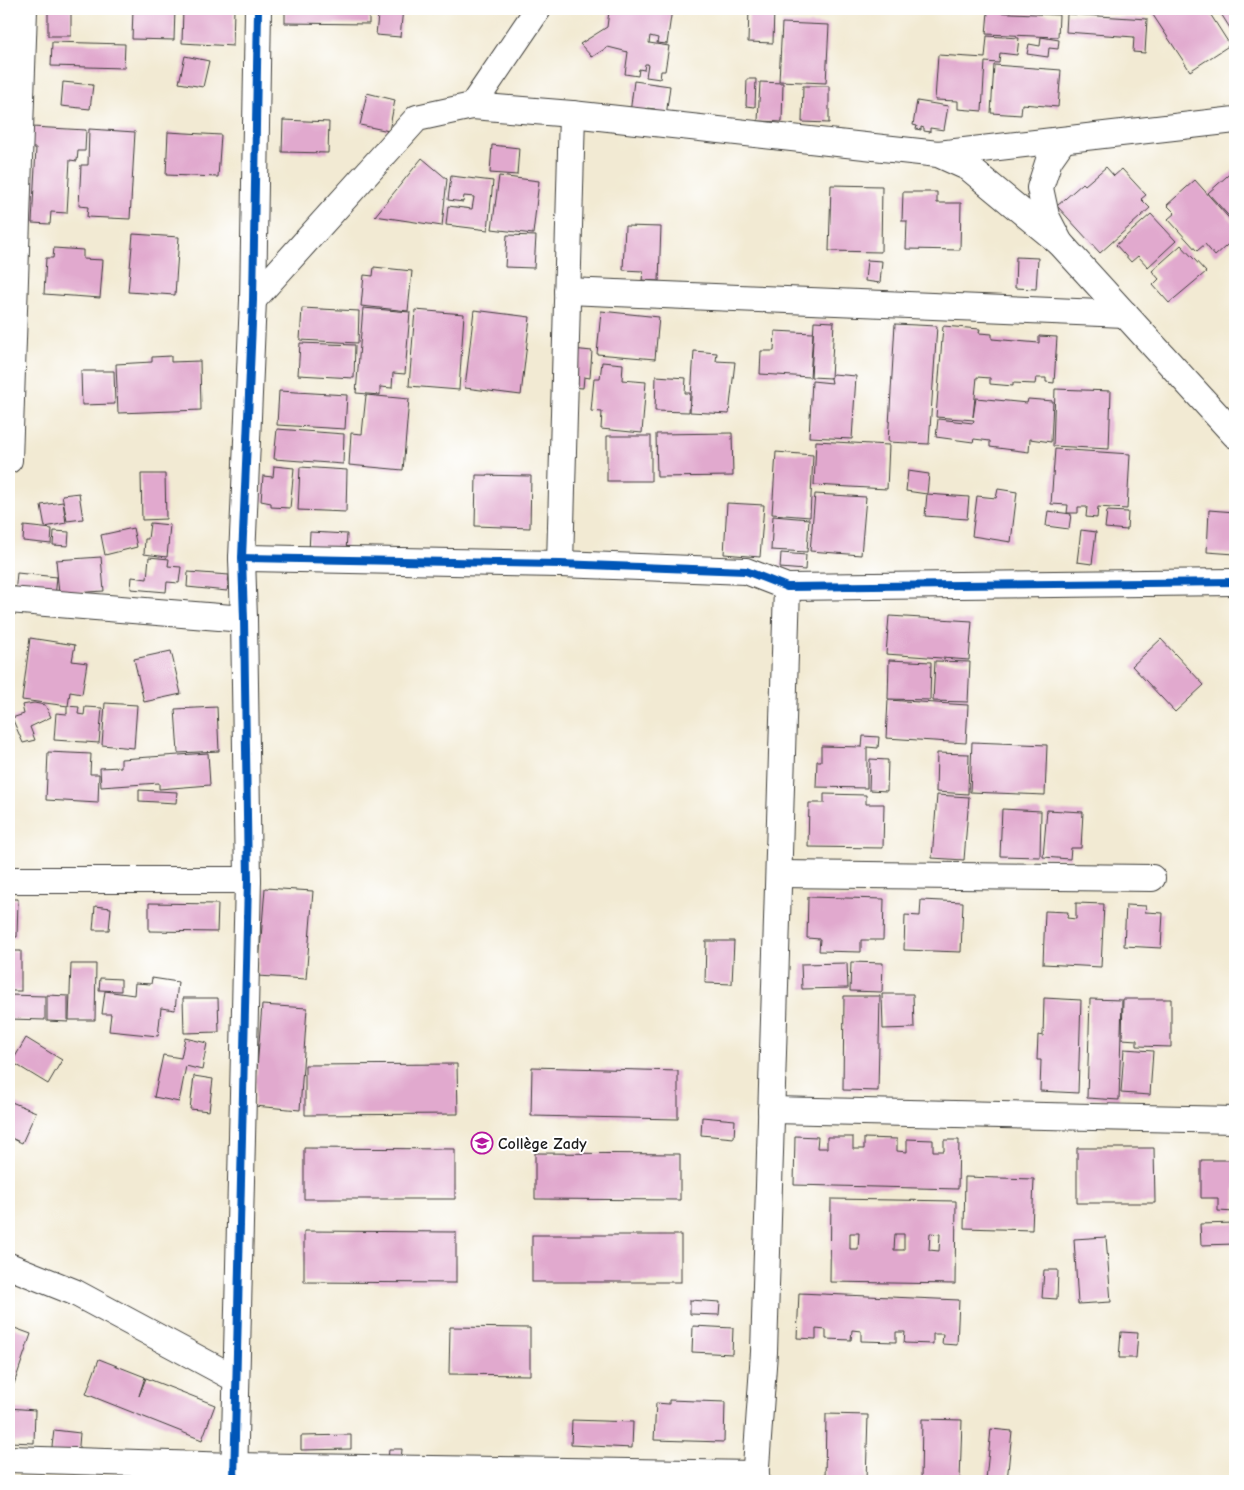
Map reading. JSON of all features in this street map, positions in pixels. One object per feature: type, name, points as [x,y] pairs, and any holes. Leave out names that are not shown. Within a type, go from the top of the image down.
[{"type":"street","points":[[9,460],[24,9]]},
{"type":"street","points":[[234,1473],[248,880],[242,558],[253,300],[258,9]]},
{"type":"street","points":[[472,106],[538,9]]},
{"type":"street","points":[[253,300],[417,118],[472,106],[572,114],[938,154],[1235,120]]},
{"type":"street","points":[[560,564],[572,114]]},
{"type":"street","points":[[1060,243],[1046,216],[1040,188],[1049,160],[1063,140]]},
{"type":"street","points":[[938,154],[969,168],[1060,243],[1235,436]]},
{"type":"street","points":[[567,291],[1125,314]]},
{"type":"street","points":[[242,558],[560,564],[746,571],[787,587],[1235,582]]},
{"type":"street","points":[[9,1459],[234,1473],[756,1477],[764,1352],[787,587]]},
{"type":"street","points":[[9,600],[244,619]]},
{"type":"street","points":[[779,874],[1152,878]]},
{"type":"street","points":[[9,880],[248,880]]},
{"type":"street","points":[[771,1110],[1235,1120]]},
{"type":"street","points":[[9,1266],[74,1292],[236,1379]]},
{"type":"building","points":[[48,9],[71,9],[71,36],[48,36]]},
{"type":"building","points":[[133,9],[175,9],[174,40],[132,39]]},
{"type":"building","points":[[183,9],[234,9],[233,46],[182,43]]},
{"type":"building","points":[[285,9],[369,9],[369,24],[285,23]]},
{"type":"building","points":[[386,9],[403,9],[400,37],[376,35],[378,15],[385,16]]},
{"type":"building","points":[[612,9],[672,9],[667,44],[657,43],[658,38],[650,36],[649,43],[669,46],[665,71],[661,71],[660,79],[646,77],[648,64],[645,64],[644,70],[639,69],[638,76],[625,74],[628,52],[608,47],[592,57],[580,44],[607,27],[609,11]]},
{"type":"building","points":[[749,9],[774,9],[773,43],[748,42]]},
{"type":"building","points":[[880,9],[880,13],[839,10]]},
{"type":"building","points":[[1149,9],[1207,9],[1230,45],[1190,71]]},
{"type":"building","points":[[1218,9],[1235,9],[1235,36]]},
{"type":"building","points":[[988,12],[1059,15],[1058,37],[986,34]]},
{"type":"building","points":[[1067,14],[1147,19],[1145,53],[1133,52],[1134,37],[1066,32]]},
{"type":"building","points":[[782,23],[829,25],[826,83],[779,81]]},
{"type":"building","points":[[987,36],[1019,38],[1017,55],[1000,53],[999,63],[985,62],[982,111],[958,109],[958,101],[935,100],[938,55],[985,58]]},
{"type":"building","points":[[1041,37],[1059,40],[1058,49],[1049,48],[1048,57],[1027,54],[1029,44],[1040,46]]},
{"type":"building","points":[[52,42],[125,44],[124,68],[51,66]]},
{"type":"building","points":[[185,56],[209,61],[203,87],[179,83]]},
{"type":"building","points":[[994,65],[1061,70],[1058,107],[1022,104],[1021,115],[991,113]]},
{"type":"building","points":[[747,79],[756,79],[755,107],[746,106]]},
{"type":"building","points":[[634,81],[670,86],[666,116],[654,115],[655,109],[647,108],[645,115],[630,113]]},
{"type":"building","points":[[63,82],[93,85],[90,109],[61,106]]},
{"type":"building","points":[[760,82],[783,83],[782,122],[758,121]]},
{"type":"building","points":[[803,86],[829,86],[829,123],[802,122]]},
{"type":"building","points":[[367,93],[395,100],[389,131],[360,125]]},
{"type":"building","points":[[917,101],[948,106],[944,130],[930,128],[930,132],[924,131],[924,128],[921,127],[921,130],[916,129],[917,126],[913,125]]},
{"type":"building","points":[[283,120],[329,122],[328,153],[282,152]]},
{"type":"building","points":[[32,127],[86,130],[85,151],[78,151],[77,161],[70,160],[67,213],[51,212],[50,224],[32,223],[36,148],[31,148]]},
{"type":"building","points":[[89,129],[135,132],[130,219],[87,217],[88,207],[79,206],[81,165],[88,165]]},
{"type":"building","points":[[168,132],[221,135],[218,177],[166,175]]},
{"type":"building","points":[[492,145],[519,148],[517,175],[490,173]]},
{"type":"building","points":[[422,158],[447,179],[442,226],[375,216]]},
{"type":"building","points":[[1106,167],[1114,176],[1122,169],[1146,195],[1141,199],[1150,208],[1100,253],[1057,206],[1083,183],[1085,185]]},
{"type":"building","points":[[1235,169],[1235,223],[1208,193]]},
{"type":"building","points":[[451,176],[493,181],[488,230],[446,225],[448,206],[472,209],[474,197],[464,196],[463,202],[448,200]]},
{"type":"building","points":[[499,176],[539,181],[533,234],[492,229]]},
{"type":"building","points":[[1195,180],[1235,225],[1235,238],[1215,256],[1205,244],[1197,251],[1168,219],[1175,213],[1167,205]]},
{"type":"building","points":[[831,185],[882,186],[881,252],[829,251]]},
{"type":"building","points":[[903,192],[937,192],[937,203],[961,203],[960,250],[906,249],[907,221],[902,221]]},
{"type":"building","points":[[1151,214],[1176,241],[1148,267],[1138,256],[1131,262],[1116,245]]},
{"type":"building","points":[[625,226],[661,227],[659,281],[642,280],[643,271],[623,270]]},
{"type":"building","points":[[133,234],[179,237],[175,295],[128,292]]},
{"type":"building","points":[[507,235],[536,236],[534,268],[505,267]]},
{"type":"building","points":[[1181,245],[1206,272],[1169,303],[1153,285],[1159,279],[1152,271]]},
{"type":"building","points":[[54,248],[83,250],[83,259],[103,260],[100,298],[44,294],[46,258],[53,258]]},
{"type":"building","points":[[1016,257],[1038,258],[1036,289],[1015,288]]},
{"type":"building","points":[[867,260],[882,261],[880,283],[865,281]]},
{"type":"building","points":[[374,267],[412,271],[408,311],[361,306],[364,275],[373,276]]},
{"type":"building","points":[[302,308],[359,311],[358,343],[300,340]]},
{"type":"building","points":[[363,308],[410,312],[405,374],[393,373],[392,388],[380,387],[380,395],[356,393]]},
{"type":"building","points":[[415,310],[464,314],[459,390],[409,386]]},
{"type":"building","points":[[474,310],[530,317],[521,395],[465,388]]},
{"type":"building","points":[[601,311],[659,317],[655,359],[597,354]]},
{"type":"building","points":[[814,321],[834,322],[831,378],[811,377]]},
{"type":"building","points":[[895,324],[937,326],[929,444],[888,442]]},
{"type":"building","points":[[943,326],[980,329],[979,333],[992,334],[992,339],[1039,343],[1039,336],[1057,337],[1054,383],[1046,382],[1046,378],[1036,378],[1035,384],[1013,383],[1013,386],[990,384],[990,378],[977,377],[973,417],[976,398],[1027,403],[1028,399],[1053,401],[1051,442],[1030,439],[1029,452],[990,447],[990,441],[974,439],[973,442],[936,437],[938,419],[973,423],[974,420],[936,417]]},
{"type":"building","points":[[775,331],[813,333],[810,377],[760,374],[761,351],[774,351]]},
{"type":"building","points":[[300,343],[355,345],[354,378],[298,375]]},
{"type":"building","points":[[572,349],[592,351],[590,378],[584,377],[583,388],[569,387]]},
{"type":"building","points":[[694,351],[717,353],[716,361],[735,362],[729,414],[690,412]]},
{"type":"building","points":[[171,356],[171,362],[200,361],[201,410],[118,413],[116,364],[152,362],[152,357]]},
{"type":"building","points":[[602,362],[623,364],[622,380],[646,382],[642,433],[601,429],[602,412],[591,411],[594,378],[600,378]]},
{"type":"building","points":[[81,371],[114,371],[115,404],[82,405]]},
{"type":"building","points":[[833,374],[856,376],[852,439],[809,437],[812,381],[832,383],[831,378]]},
{"type":"building","points":[[656,376],[686,378],[685,393],[690,393],[689,412],[655,411]]},
{"type":"building","points":[[1055,389],[1111,391],[1109,449],[1053,446]]},
{"type":"building","points":[[279,391],[347,395],[345,429],[277,425]]},
{"type":"building","points":[[366,395],[409,399],[403,470],[349,465],[351,433],[362,434]]},
{"type":"building","points":[[277,429],[344,434],[343,464],[274,459]]},
{"type":"building","points":[[732,433],[733,476],[657,477],[656,434]]},
{"type":"building","points":[[607,436],[651,436],[651,481],[607,481]]},
{"type":"building","points":[[816,441],[889,445],[887,489],[814,485]]},
{"type":"building","points":[[1055,449],[1130,454],[1127,509],[1098,507],[1097,518],[1086,517],[1087,507],[1078,507],[1078,513],[1067,513],[1068,505],[1051,504]]},
{"type":"building","points":[[776,452],[813,455],[810,517],[772,514]]},
{"type":"building","points":[[274,466],[294,468],[290,508],[271,507],[271,503],[261,501],[263,476],[273,477]]},
{"type":"building","points":[[300,467],[347,470],[346,512],[298,510]]},
{"type":"building","points":[[908,471],[929,474],[927,494],[906,491]]},
{"type":"building","points":[[141,474],[165,474],[166,519],[142,520]]},
{"type":"building","points":[[476,475],[531,476],[530,528],[475,526]]},
{"type":"building","points":[[998,489],[1017,492],[1011,542],[972,536],[977,496],[996,498]]},
{"type":"building","points":[[79,493],[83,519],[67,521],[62,495]]},
{"type":"building","points":[[815,494],[866,497],[861,555],[810,551]]},
{"type":"building","points":[[927,494],[969,497],[967,519],[925,516]]},
{"type":"building","points":[[63,502],[66,523],[45,527],[41,505]]},
{"type":"building","points":[[727,503],[764,505],[760,557],[724,554]]},
{"type":"building","points":[[1209,510],[1235,512],[1235,554],[1207,552]]},
{"type":"building","points":[[1048,511],[1071,514],[1069,529],[1046,526]]},
{"type":"building","points":[[1107,511],[1128,512],[1127,530],[1105,528]]},
{"type":"building","points":[[773,516],[809,519],[807,552],[771,550]]},
{"type":"building","points":[[150,523],[170,525],[167,557],[144,554],[145,539],[148,539]]},
{"type":"building","points":[[24,526],[52,529],[51,544],[23,541]]},
{"type":"building","points":[[133,528],[137,547],[105,555],[101,535]]},
{"type":"building","points":[[1081,530],[1096,532],[1092,564],[1077,562]]},
{"type":"building","points":[[54,531],[69,532],[68,546],[53,545]]},
{"type":"building","points":[[310,532],[347,534],[346,554],[309,552]]},
{"type":"building","points":[[781,553],[806,555],[805,570],[780,568]]},
{"type":"building","points":[[101,557],[104,591],[59,594],[56,560]]},
{"type":"building","points":[[149,557],[169,559],[168,566],[181,567],[179,583],[167,582],[166,592],[131,589],[132,577],[147,579]]},
{"type":"building","points":[[188,572],[229,575],[227,591],[187,587]]},
{"type":"building","points":[[17,573],[57,577],[55,598],[15,594]]},
{"type":"building","points":[[889,616],[972,621],[969,660],[886,654]]},
{"type":"building","points":[[30,638],[75,645],[72,661],[87,663],[82,694],[70,692],[68,706],[22,700]]},
{"type":"building","points":[[1161,639],[1204,685],[1175,712],[1132,666]]},
{"type":"building","points":[[171,651],[181,694],[144,702],[134,659]]},
{"type":"building","points":[[889,660],[931,662],[930,700],[888,699]]},
{"type":"building","points":[[935,661],[970,662],[968,702],[933,701]]},
{"type":"building","points":[[888,700],[968,705],[966,743],[886,738]]},
{"type":"building","points":[[34,703],[45,705],[51,717],[30,727],[35,740],[23,743],[12,718],[24,714],[22,705]]},
{"type":"building","points":[[105,703],[137,705],[134,748],[102,745]]},
{"type":"building","points":[[67,706],[79,707],[78,714],[84,715],[85,707],[102,708],[99,743],[54,740],[56,713],[67,714]]},
{"type":"building","points":[[217,707],[219,751],[178,753],[175,709]]},
{"type":"building","points":[[863,736],[879,737],[878,748],[867,747],[867,788],[816,787],[817,761],[821,761],[821,746],[862,747]]},
{"type":"building","points":[[972,742],[1047,745],[1045,795],[970,792]]},
{"type":"building","points":[[48,752],[91,754],[90,774],[99,774],[98,803],[46,800]]},
{"type":"building","points":[[208,753],[210,785],[159,789],[159,783],[101,787],[100,768],[121,767],[121,759]]},
{"type":"building","points":[[937,753],[969,754],[968,794],[936,792]]},
{"type":"building","points":[[870,759],[888,760],[887,791],[869,790]]},
{"type":"building","points":[[139,790],[177,792],[176,803],[139,801]]},
{"type":"building","points":[[824,794],[866,795],[866,804],[884,804],[883,848],[808,847],[809,803],[824,803]]},
{"type":"building","points":[[937,795],[969,797],[964,860],[932,858]]},
{"type":"building","points":[[1002,809],[1041,811],[1040,857],[1000,856]]},
{"type":"building","points":[[1047,810],[1083,812],[1081,848],[1071,848],[1070,859],[1043,857]]},
{"type":"building","points":[[265,888],[313,891],[306,979],[258,976]]},
{"type":"building","points":[[808,897],[884,899],[883,940],[861,940],[861,952],[819,951],[820,939],[807,938]]},
{"type":"building","points":[[9,899],[18,899],[17,937],[9,937]]},
{"type":"building","points":[[921,900],[963,902],[961,952],[904,950],[905,915],[920,916]]},
{"type":"building","points":[[149,903],[218,904],[217,932],[149,931]]},
{"type":"building","points":[[1076,903],[1104,904],[1101,967],[1043,964],[1045,911],[1068,912],[1067,918],[1076,919]]},
{"type":"building","points":[[1126,905],[1146,906],[1145,912],[1163,913],[1161,948],[1124,946]]},
{"type":"building","points":[[95,906],[111,908],[109,930],[93,930]]},
{"type":"building","points":[[706,941],[734,941],[732,984],[705,983]]},
{"type":"building","points":[[9,951],[21,951],[21,991],[9,991]]},
{"type":"building","points":[[851,962],[883,963],[882,992],[850,991]]},
{"type":"building","points":[[847,963],[848,988],[802,989],[801,964]]},
{"type":"building","points":[[71,964],[96,964],[95,1020],[69,1020]]},
{"type":"building","points":[[100,978],[121,979],[121,991],[99,990]]},
{"type":"building","points":[[152,978],[178,982],[175,1010],[161,1008],[158,1036],[109,1031],[111,1014],[102,1014],[105,991],[134,995],[135,983],[151,984]]},
{"type":"building","points":[[882,994],[913,994],[914,1028],[883,1029]]},
{"type":"building","points":[[9,995],[45,996],[45,1020],[9,1019]]},
{"type":"building","points":[[47,995],[68,996],[68,1022],[47,1021]]},
{"type":"building","points":[[844,996],[880,996],[878,1091],[843,1090]]},
{"type":"building","points":[[183,998],[218,998],[219,1032],[184,1033]]},
{"type":"building","points":[[1044,998],[1081,1000],[1078,1093],[1040,1091],[1041,1060],[1037,1060],[1038,1035],[1043,1036]]},
{"type":"building","points":[[1090,999],[1122,1000],[1119,1100],[1087,1098]]},
{"type":"building","points":[[1123,999],[1171,999],[1171,1047],[1137,1046],[1137,1040],[1122,1039]]},
{"type":"building","points":[[262,1005],[307,1008],[300,1110],[254,1106]]},
{"type":"building","points":[[26,1038],[62,1060],[48,1084],[12,1062]]},
{"type":"building","points":[[185,1038],[207,1043],[202,1070],[186,1066],[179,1102],[154,1097],[163,1055],[181,1058]]},
{"type":"building","points":[[1124,1049],[1153,1051],[1150,1095],[1121,1093]]},
{"type":"building","points":[[457,1064],[458,1114],[305,1115],[305,1065]]},
{"type":"building","points":[[532,1067],[678,1071],[678,1119],[531,1116]]},
{"type":"building","points":[[194,1076],[213,1079],[209,1111],[190,1109]]},
{"type":"building","points":[[9,1101],[36,1112],[22,1143],[9,1137]]},
{"type":"building","points":[[702,1117],[735,1120],[734,1138],[701,1135]]},
{"type":"building","points":[[795,1136],[818,1137],[817,1148],[827,1148],[827,1137],[853,1137],[853,1149],[864,1149],[864,1138],[897,1139],[897,1151],[907,1152],[907,1139],[933,1140],[933,1151],[944,1151],[944,1140],[959,1140],[958,1189],[794,1185]]},
{"type":"building","points":[[304,1148],[455,1149],[455,1199],[304,1199]]},
{"type":"building","points":[[1077,1148],[1154,1148],[1155,1203],[1077,1203]]},
{"type":"building","points":[[535,1153],[680,1154],[680,1200],[535,1199]]},
{"type":"building","points":[[1201,1160],[1235,1160],[1235,1212],[1218,1211],[1218,1198],[1201,1198]]},
{"type":"building","points":[[965,1177],[1034,1179],[1032,1230],[964,1228]]},
{"type":"building","points":[[831,1199],[956,1201],[955,1284],[830,1282]],"holes":[[[850,1233],[859,1233],[858,1249],[850,1249]],[[930,1233],[940,1234],[939,1251],[929,1250]],[[895,1234],[904,1234],[904,1250],[894,1250]]]},
{"type":"building","points":[[1235,1223],[1235,1244],[1201,1245],[1200,1224]]},
{"type":"building","points":[[304,1231],[456,1232],[456,1283],[304,1282]]},
{"type":"building","points":[[532,1235],[681,1235],[681,1282],[532,1282]]},
{"type":"building","points":[[1106,1237],[1111,1302],[1078,1304],[1074,1239]]},
{"type":"building","points":[[1044,1270],[1058,1270],[1057,1299],[1042,1298]]},
{"type":"building","points":[[799,1293],[959,1300],[957,1345],[942,1344],[943,1334],[933,1334],[933,1344],[904,1343],[905,1332],[896,1332],[896,1342],[861,1341],[861,1331],[852,1330],[851,1340],[826,1339],[826,1330],[816,1329],[816,1339],[797,1338]]},
{"type":"building","points":[[690,1300],[720,1302],[719,1315],[690,1314]]},
{"type":"building","points":[[9,1326],[31,1334],[14,1384],[9,1382]]},
{"type":"building","points":[[693,1326],[733,1328],[732,1354],[692,1352]]},
{"type":"building","points":[[450,1327],[530,1328],[530,1375],[449,1374]]},
{"type":"building","points":[[1121,1332],[1138,1333],[1136,1358],[1119,1358]]},
{"type":"building","points":[[99,1359],[145,1377],[139,1396],[146,1378],[215,1405],[202,1440],[86,1394]]},
{"type":"building","points":[[669,1400],[725,1402],[724,1442],[654,1440],[656,1403],[669,1404]]},
{"type":"building","points":[[9,1408],[35,1410],[34,1443],[9,1442]]},
{"type":"building","points":[[826,1414],[868,1415],[866,1481],[825,1481]]},
{"type":"building","points":[[922,1419],[962,1420],[960,1481],[921,1481]]},
{"type":"building","points":[[572,1420],[633,1422],[632,1448],[571,1445]]},
{"type":"building","points":[[991,1429],[1012,1431],[1007,1481],[986,1480]]},
{"type":"building","points":[[54,1430],[80,1433],[78,1458],[51,1455]]},
{"type":"building","points":[[351,1435],[351,1449],[301,1450],[301,1436]]},
{"type":"building","points":[[389,1449],[402,1449],[401,1461],[388,1461]]},
{"type":"cycle path","points":[[234,1481],[248,880],[242,558],[253,300],[258,9]]},
{"type":"cycle path","points":[[242,558],[560,564],[746,571],[787,587],[1235,582]]},
{"type":"place","name":"Collège Zady","points":[[482,1143]]}]
